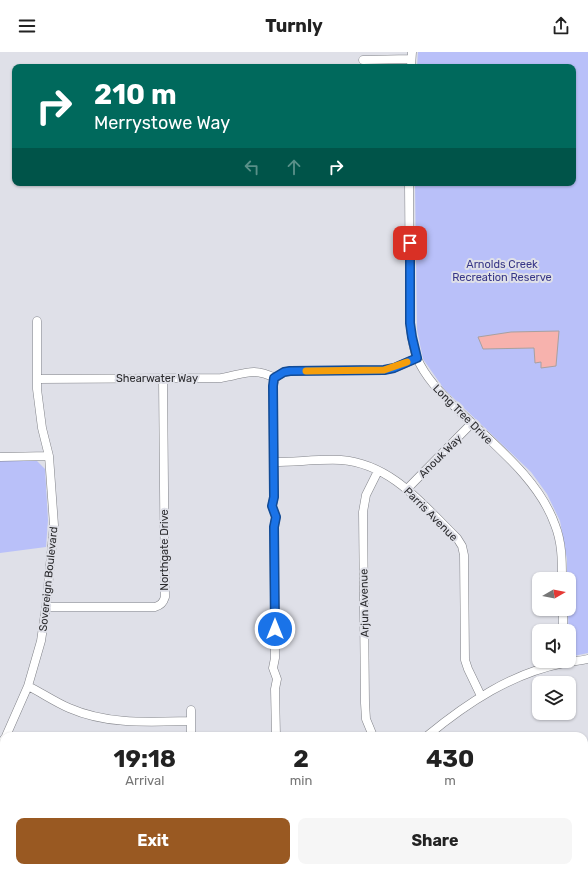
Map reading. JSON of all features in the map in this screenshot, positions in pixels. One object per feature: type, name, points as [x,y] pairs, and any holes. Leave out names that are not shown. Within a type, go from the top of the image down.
[{"type":"street","points":[[363,60],[411,59]]},
{"type":"street","name":"Long Tree Drive","points":[[409,186],[410,323],[417,358],[427,376],[440,392],[537,489],[556,526],[562,560],[562,572]]},
{"type":"street","name":"Sovereign Boulevard","points":[[8,732],[28,686],[40,641],[46,607],[54,525],[49,456],[39,407],[37,379],[37,321]]},
{"type":"street","points":[[276,732],[275,689],[277,679],[273,668],[275,658],[274,527],[276,517],[272,506],[274,497],[274,378],[284,372],[290,371],[384,370],[394,368],[417,358]]},
{"type":"street","name":"Shearwater Way","points":[[37,379],[221,378],[250,372],[260,372],[274,378]]},
{"type":"street","name":"Northgate Drive","points":[[46,607],[155,607],[164,602],[163,378]]},
{"type":"street","name":"Anouk Way","points":[[408,489],[472,423]]},
{"type":"street","points":[[0,457],[49,456]]},
{"type":"street","name":"Parris Avenue","points":[[274,462],[339,460],[365,465],[392,478],[408,489],[457,538],[462,546],[464,555],[465,660],[481,696]]},
{"type":"street","name":"Arjun Avenue","points":[[371,732],[366,719],[365,703],[363,512],[366,495],[378,471]]},
{"type":"street","points":[[576,660],[588,659]]},
{"type":"street","points":[[432,732],[481,696],[512,680],[546,668]]},
{"type":"street","points":[[28,686],[70,708],[100,718],[134,722],[191,721]]},
{"type":"street","points":[[191,710],[191,732]]},
{"type":"green space","name":"Arnolds Creek Recreation Reserve","points":[[418,52],[588,52],[588,653],[576,656],[576,624],[568,624],[568,616],[576,616],[576,572],[567,572],[567,560],[560,521],[547,494],[531,472],[444,389],[423,359],[417,330],[415,186],[576,186],[576,64],[417,64]]},
{"type":"green space","points":[[0,461],[37,461],[45,469],[48,520],[46,547],[0,553]]},
{"type":"building","points":[[559,331],[556,366],[541,368],[541,362],[535,363],[534,348],[483,349],[478,337],[511,332]]},
{"type":"slow traffic","points":[[306,371],[384,370],[394,368],[407,362]]},
{"type":"route","points":[[275,629],[274,527],[276,517],[272,506],[274,497],[274,378],[279,374],[290,371],[384,370],[394,368],[417,358],[410,323],[410,243]]}]
